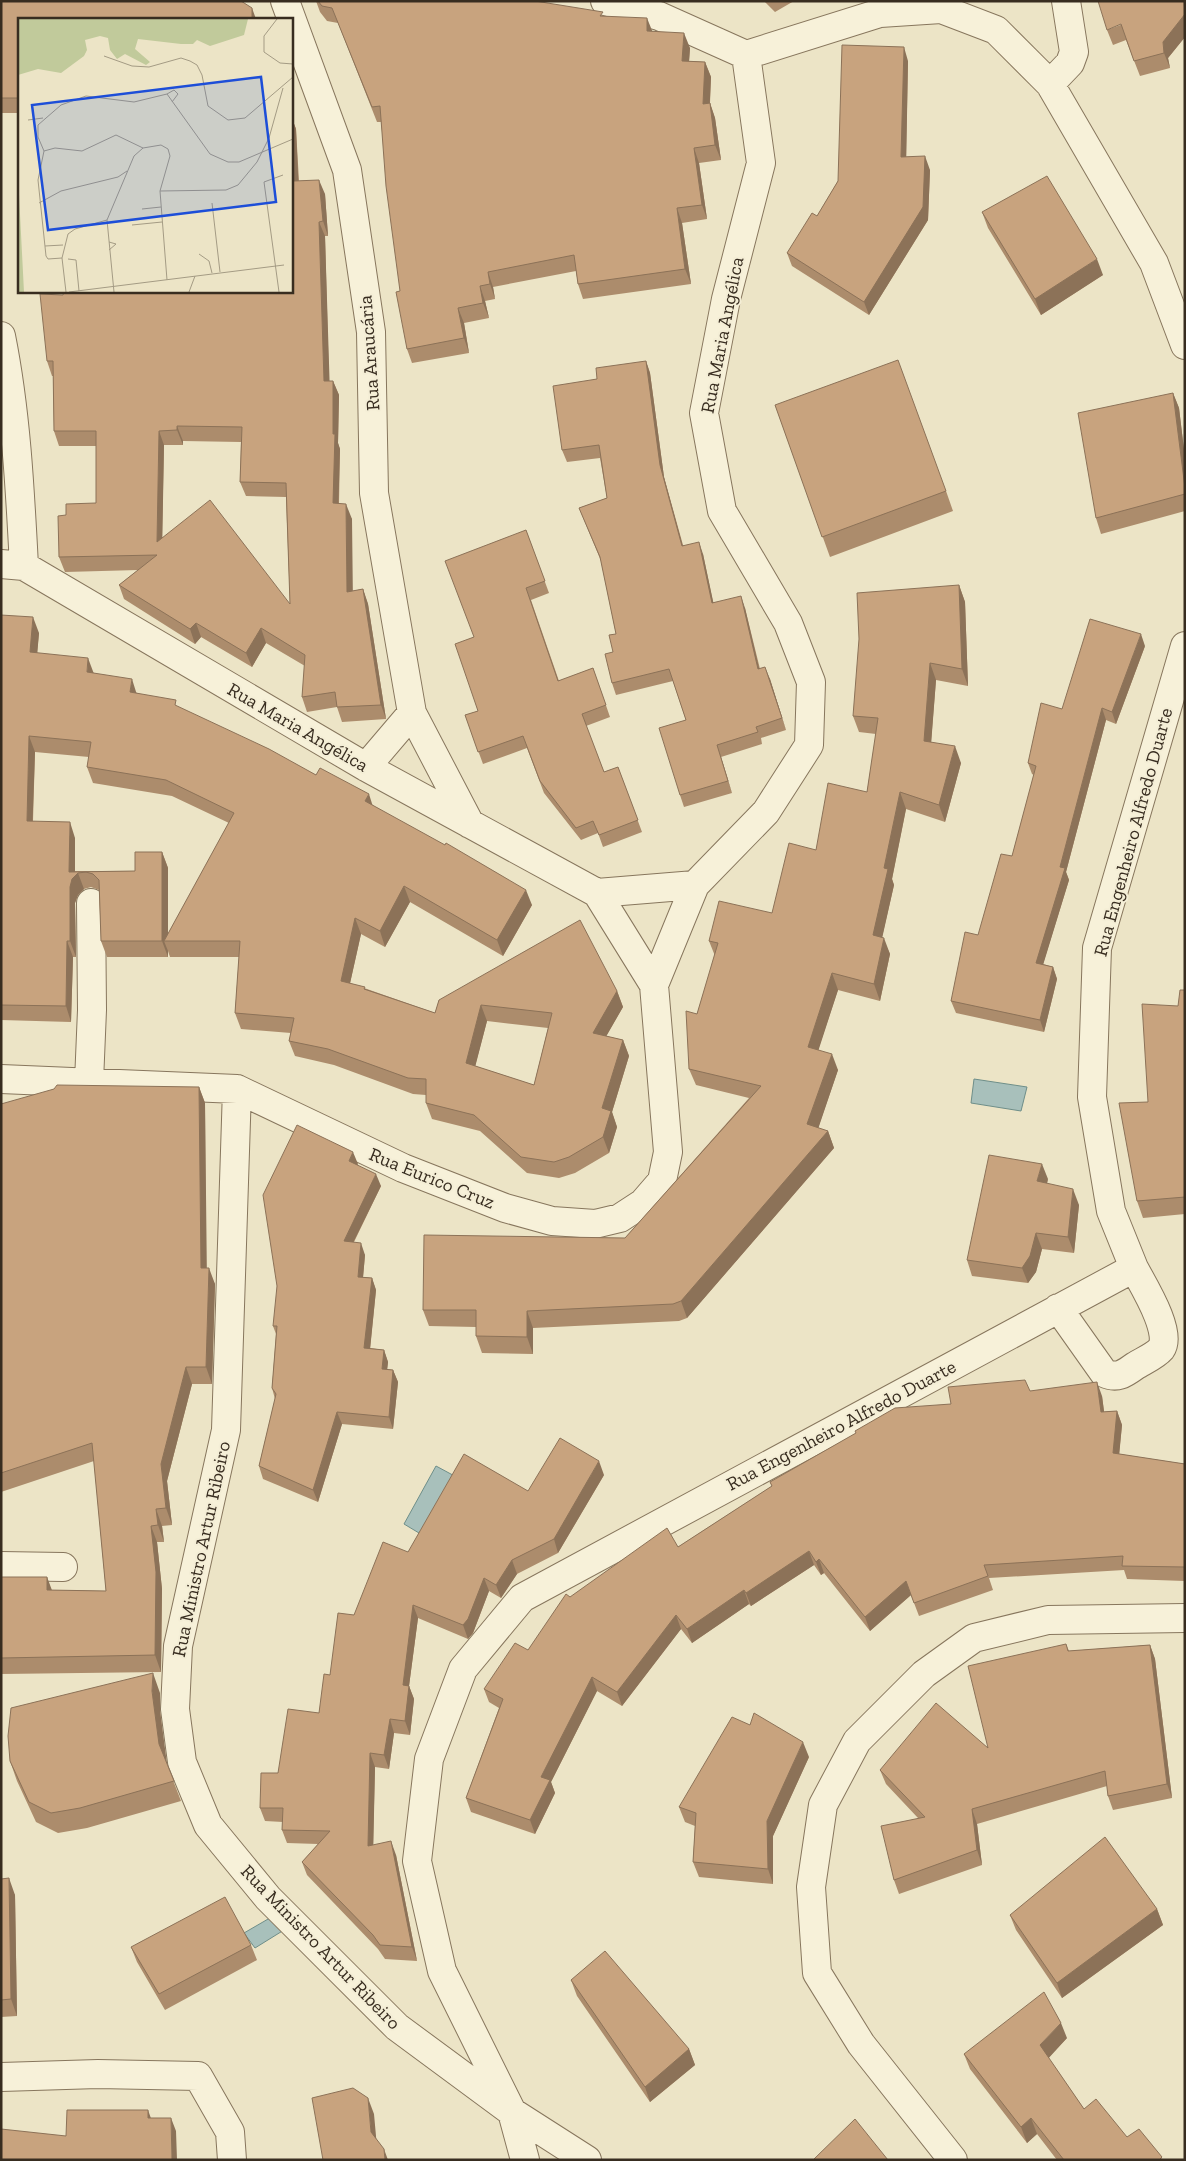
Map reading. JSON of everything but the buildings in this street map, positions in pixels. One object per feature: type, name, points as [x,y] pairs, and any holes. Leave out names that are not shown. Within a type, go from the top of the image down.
[{"type":"street","name":"Rua Araucária","points":[[285,1],[291,18]]},
{"type":"street","points":[[605,1],[659,16],[746,55],[880,13],[941,9],[996,30],[1050,84],[1154,264],[1185,345]]},
{"type":"street","points":[[1050,84],[1070,64],[1074,52],[1066,1]]},
{"type":"street","name":"Rua Araucária","points":[[292,20],[347,170],[371,332],[374,493],[412,713],[470,824]]},
{"type":"street","name":"Rua Maria Angélica","points":[[654,985],[695,885],[766,812],[809,745],[811,682],[788,623],[722,511],[704,414],[726,299],[761,164],[746,55]]},
{"type":"street","points":[[1,336],[8,367],[18,468],[13,565]]},
{"type":"street","name":"Rua Maria Angélica","points":[[13,565],[366,768],[597,893],[654,985]]},
{"type":"street","name":"Rua Engenheiro Alfredo Duarte","points":[[525,2160],[512,2112],[442,1971],[417,1861],[429,1759],[463,1669],[522,1598],[1134,1268],[1111,1211],[1092,1097],[1097,948],[1185,646]]},
{"type":"street","points":[[366,768],[412,713]]},
{"type":"street","points":[[597,893],[695,885]]},
{"type":"street","points":[[89,1082],[92,1010],[91,903]]},
{"type":"street","name":"Rua Eurico Cruz","points":[[1,1079],[237,1089],[403,1168],[505,1208],[552,1221],[595,1224],[620,1218],[643,1203],[662,1181],[668,1152],[654,985]]},
{"type":"street","name":"Rua Ministro Artur Ribeiro","points":[[237,1089],[226,1430],[178,1646],[175,1709],[182,1762],[208,1825],[268,1898],[397,2027],[512,2112],[587,2160]]},
{"type":"street","points":[[1058,1308],[1104,1373],[1113,1377],[1121,1376],[1160,1350],[1165,1340],[1163,1328],[1134,1268]]},
{"type":"street","points":[[1,1566],[63,1567]]},
{"type":"street","points":[[953,2160],[861,2044],[818,1973],[811,1887],[823,1805],[857,1741],[924,1674],[974,1638],[1048,1620],[1185,1618]]},
{"type":"street","points":[[1,2077],[98,2074],[198,2076],[230,2132],[232,2160]]},
{"type":"water","points":[[974,1079],[1027,1087],[1021,1111],[971,1103]]},
{"type":"water","points":[[436,1466],[462,1480],[429,1539],[404,1524]]},
{"type":"water","points":[[275,1915],[284,1930],[255,1948],[244,1933]]}]
